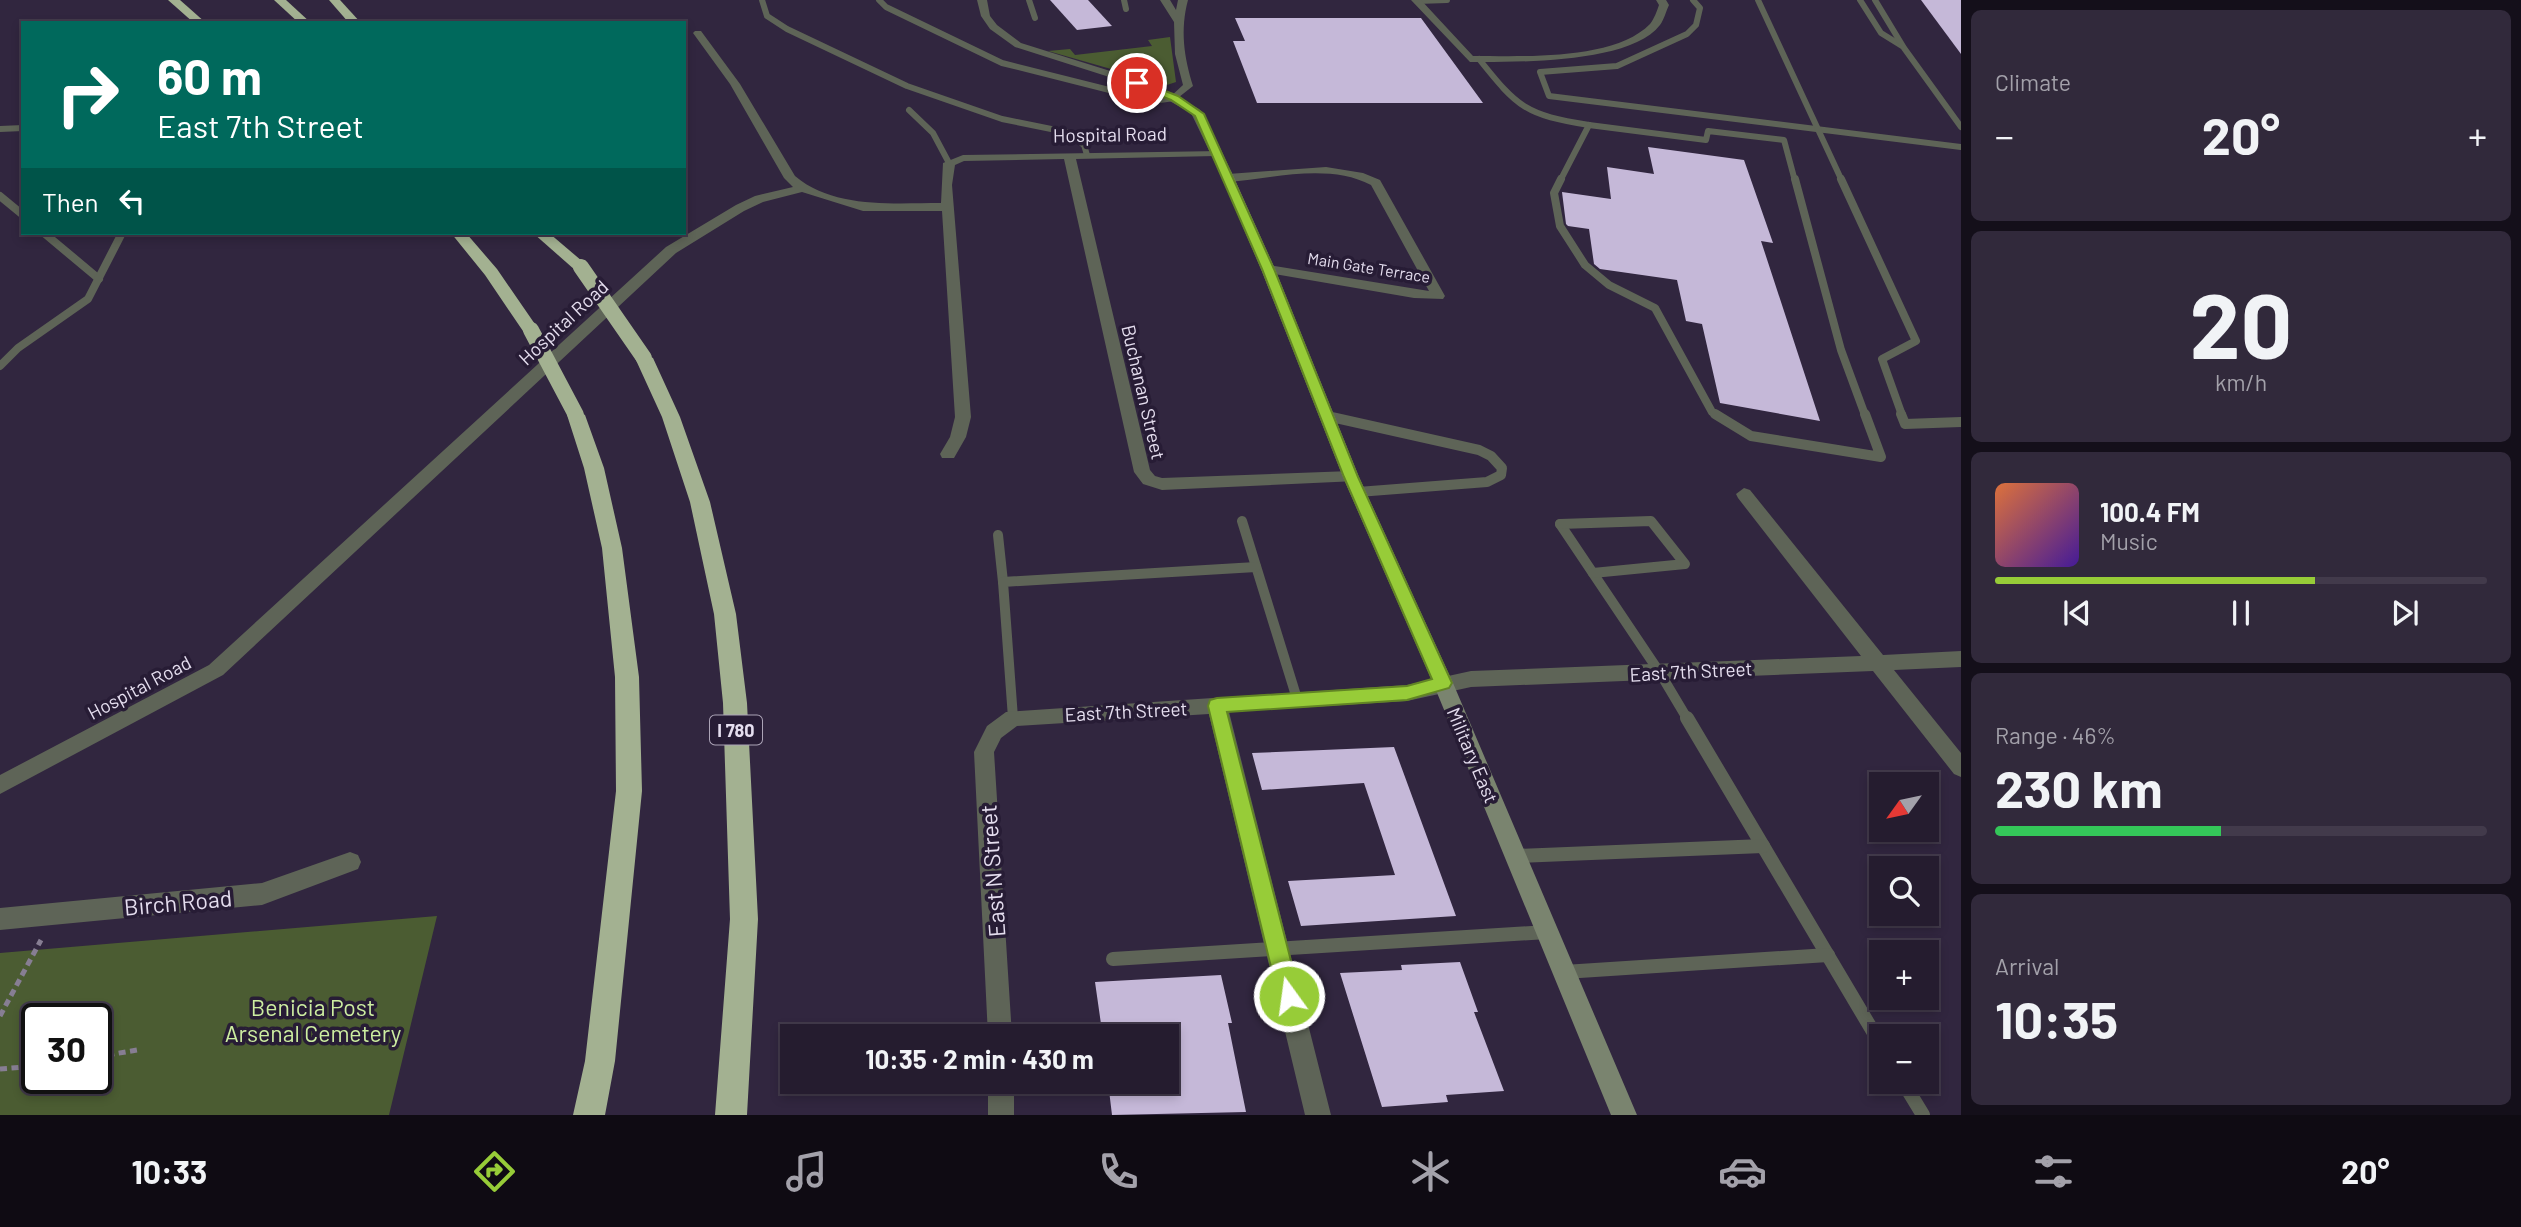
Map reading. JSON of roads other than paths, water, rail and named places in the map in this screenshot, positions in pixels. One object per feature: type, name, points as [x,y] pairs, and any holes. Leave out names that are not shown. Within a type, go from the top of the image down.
[{"type":"highway","points":[[173,0],[199,21]]},
{"type":"highway","points":[[191,0],[213,21]]},
{"type":"highway","points":[[279,0],[304,21]]},
{"type":"highway","points":[[334,0],[354,21]]},
{"type":"highway","points":[[460,235],[491,272],[531,330],[576,415],[594,468],[612,548],[627,702],[629,791],[600,1061],[589,1115]]},
{"type":"highway","name":"I 780","points":[[542,235],[581,267],[644,358],[671,416],[700,502],[725,614],[735,703],[744,919],[731,1115]]},
{"type":"highway","points":[[561,235],[581,267]]},
{"type":"main road","name":"Military East","points":[[1226,174],[1624,1115]]},
{"type":"street","name":"Military East","points":[[982,0],[988,22],[999,34],[1018,46],[1154,88],[1199,114],[1226,174]]},
{"type":"street","points":[[1165,0],[1177,20]]},
{"type":"street","points":[[1174,98],[1188,86],[1178,46],[1177,20],[1183,0]]},
{"type":"street","points":[[1416,1],[1474,59],[1562,58],[1606,49],[1636,37],[1654,26],[1664,12],[1661,0]]},
{"type":"street","points":[[698,33],[735,84],[790,178],[802,188],[863,207],[948,207]]},
{"type":"street","name":"Hospital Road","points":[[949,163],[963,158],[1216,153]]},
{"type":"street","name":"Buchanan Street","points":[[1069,155],[1142,472],[1149,480],[1162,484],[1355,484]]},
{"type":"street","points":[[948,454],[958,438],[963,416],[946,185],[949,163]]},
{"type":"street","name":"Main Gate Terrace","points":[[1226,174],[1334,171],[1367,177],[1376,183],[1438,296],[1268,269]]},
{"type":"street","name":"Hospital Road","points":[[0,785],[216,670],[671,250],[740,208],[779,193],[802,188]]},
{"type":"street","points":[[1744,494],[1961,768]]},
{"type":"street","name":"East 7th Street","points":[[1013,718],[1407,693],[1471,679],[1961,659]]},
{"type":"street","points":[[1217,706],[1318,1115]]},
{"type":"street","name":"East N Street","points":[[1000,1024],[984,752],[995,732],[1013,718]]},
{"type":"street","name":"Birch Road","points":[[0,919],[262,894],[350,862]]},
{"type":"street","points":[[1000,1094],[1001,1115]]},
{"type":"lane","points":[[762,0],[767,16],[787,29],[935,97],[1002,119],[1066,132],[1084,145],[1087,155]]},
{"type":"lane","points":[[879,0],[886,7],[1003,63],[1153,101],[1174,98]]},
{"type":"lane","points":[[1028,0],[1035,18]]},
{"type":"lane","points":[[1124,0],[1126,9]]},
{"type":"lane","points":[[1416,1],[1447,0]]},
{"type":"lane","points":[[1693,0],[1700,8],[1696,25],[1687,34],[1617,66],[1540,72],[1549,96],[1961,147]]},
{"type":"lane","points":[[1758,0],[1916,341],[1882,359],[1905,424],[1961,422]]},
{"type":"lane","points":[[1860,0],[1881,33],[1904,48]]},
{"type":"lane","points":[[1875,0],[1904,48],[1961,127]]},
{"type":"lane","points":[[1474,59],[1518,106],[1566,122],[1706,140],[1708,131],[1784,140],[1841,350],[1881,457],[1751,436],[1712,412],[1655,308],[1601,279],[1586,265],[1560,226],[1554,193],[1589,125]]},
{"type":"lane","points":[[909,110],[933,133],[949,163]]},
{"type":"lane","points":[[0,129],[21,128]]},
{"type":"lane","points":[[0,196],[21,213]]},
{"type":"lane","points":[[46,235],[99,279]]},
{"type":"lane","points":[[0,366],[18,348],[89,299],[121,235]]},
{"type":"lane","points":[[1327,416],[1479,450],[1491,456],[1502,468],[1501,475],[1496,480],[1487,482],[1355,484]]},
{"type":"lane","points":[[1242,521],[1298,702]]},
{"type":"lane","points":[[1593,573],[1685,564],[1651,521],[1560,524],[1660,673],[1869,1025]]},
{"type":"lane","points":[[998,535],[1013,718]]},
{"type":"lane","points":[[1003,582],[1256,567]]},
{"type":"lane","points":[[1516,856],[1763,846]]},
{"type":"lane","points":[[1113,959],[1547,932]]},
{"type":"lane","points":[[1564,972],[1828,955]]},
{"type":"lane","points":[[1910,1094],[1923,1115]]},
{"type":"park label","name":"Benicia Post Arsenal Cemetery","points":[[313,1020]]}]
